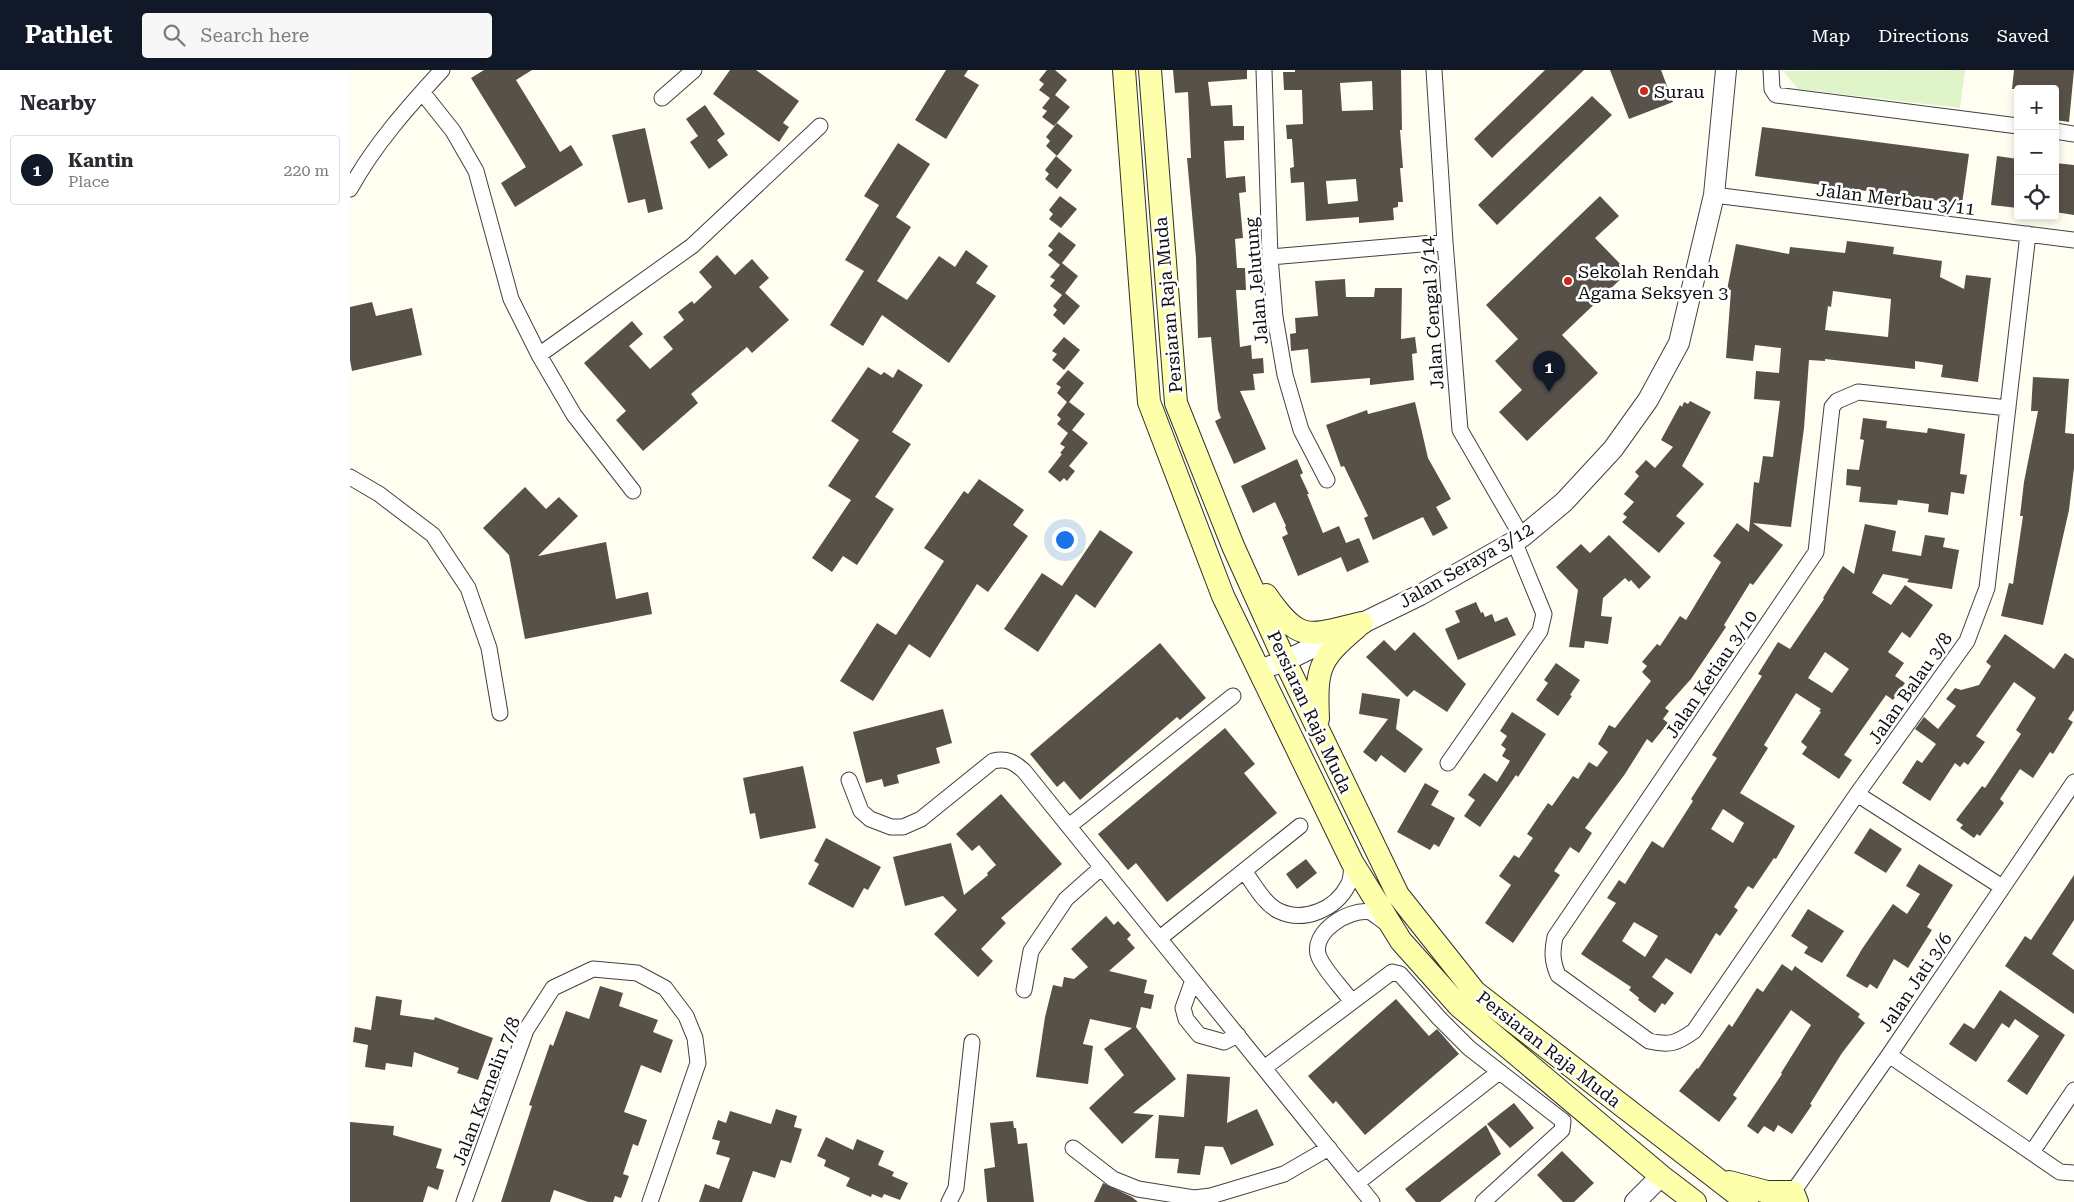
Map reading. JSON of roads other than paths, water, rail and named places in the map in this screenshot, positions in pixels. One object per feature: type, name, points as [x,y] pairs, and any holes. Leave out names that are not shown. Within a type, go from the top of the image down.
[{"type":"main road","name":"Persiaran Raja Muda","points":[[1124,70],[1149,402],[1223,596],[1352,862],[1401,940],[1460,1006],[1661,1176],[1696,1202]]},
{"type":"main road","name":"Persiaran Raja Muda","points":[[1150,70],[1176,403],[1234,546],[1285,661],[1398,895],[1474,992],[1747,1202]]},
{"type":"main road","points":[[1234,546],[1285,620],[1295,629],[1306,633],[1321,633],[1362,623]]},
{"type":"main road","points":[[1319,731],[1316,685],[1324,660],[1335,646],[1362,623]]},
{"type":"main road","points":[[1716,1178],[1792,1199]]},
{"type":"street","points":[[350,189],[363,166],[442,70]]},
{"type":"street","points":[[662,98],[694,70]]},
{"type":"street","name":"Jalan Jelutung","points":[[1264,70],[1270,258],[1275,316],[1285,375],[1301,430],[1326,480]]},
{"type":"street","name":"Jalan Cengal 3/14","points":[[1434,70],[1460,430],[1518,539],[1544,614],[1540,631],[1448,763]]},
{"type":"street","name":"Jalan Seraya 3/12","points":[[1259,670],[1285,661],[1420,595],[1518,539],[1564,502],[1613,449],[1648,400],[1679,343],[1714,195],[1726,70]]},
{"type":"street","points":[[1771,70],[1772,89],[1776,95],[2014,125]]},
{"type":"street","points":[[422,92],[453,131],[476,170],[511,299],[539,355],[574,415],[633,491]]},
{"type":"street","points":[[539,355],[692,246],[820,126]]},
{"type":"street","points":[[2059,132],[2074,134]]},
{"type":"street","name":"Jalan Merbau 3/11","points":[[1714,195],[2074,240]]},
{"type":"street","name":"Jalan Balau 3/8","points":[[1678,1042],[1694,1031],[1857,794],[1967,641],[1987,588],[2028,234]]},
{"type":"street","points":[[1270,258],[1445,242]]},
{"type":"street","name":"Jalan Ketiau 3/10","points":[[1678,1042],[1664,1044],[1649,1041],[1558,975],[1553,962],[1552,952],[1555,937],[1816,552],[1832,407],[1837,401],[1858,392],[2008,408]]},
{"type":"street","points":[[350,477],[380,494],[433,535],[468,588],[489,648],[500,713]]},
{"type":"street","points":[[1069,826],[1233,696]]},
{"type":"street","points":[[849,780],[861,811],[870,819],[892,826],[903,827],[921,819],[992,761],[1002,759],[1013,762],[1024,771],[1069,826],[1372,1202]]},
{"type":"street","name":"Jalan Jati 3/6","points":[[1792,1199],[2074,782]]},
{"type":"street","points":[[1857,794],[2002,887]]},
{"type":"street","points":[[1160,938],[1300,826]]},
{"type":"street","points":[[1244,871],[1266,900],[1278,911],[1296,917],[1310,915],[1340,898],[1350,884],[1352,862]]},
{"type":"street","points":[[1024,990],[1031,951],[1066,899],[1102,867]]},
{"type":"street","points":[[1352,1002],[1319,957],[1318,945],[1322,934],[1342,919],[1358,912],[1372,912],[1393,928]]},
{"type":"street","name":"Jalan Karnelin 7/8","points":[[464,1202],[526,1030],[553,988],[592,969],[637,973],[665,988],[686,1016],[694,1038],[698,1063],[650,1202]]},
{"type":"street","points":[[1264,1068],[1392,972],[1400,974],[1469,1048],[1563,1121],[1562,1130],[1483,1202]]},
{"type":"street","points":[[1193,980],[1183,1008],[1186,1020],[1199,1035],[1224,1042],[1238,1035]]},
{"type":"street","points":[[949,1202],[956,1188],[972,1042]]},
{"type":"street","points":[[1889,1055],[2060,1172],[2074,1173]]},
{"type":"street","points":[[1357,1183],[1499,1072]]},
{"type":"street","points":[[2032,1152],[2074,1090]]},
{"type":"street","points":[[1072,1148],[1113,1179],[1138,1189],[1194,1198],[1211,1196],[1284,1174],[1329,1148]]},
{"type":"street","points":[[1635,1202],[1661,1176]]},
{"type":"place","name":"Surau","points":[[1644,91]]},
{"type":"place","name":"Sekolah Rendah Agama Seksyen 3","points":[[1568,281]]},
{"type":"place","name":"Kantin","points":[[1549,392]]}]
